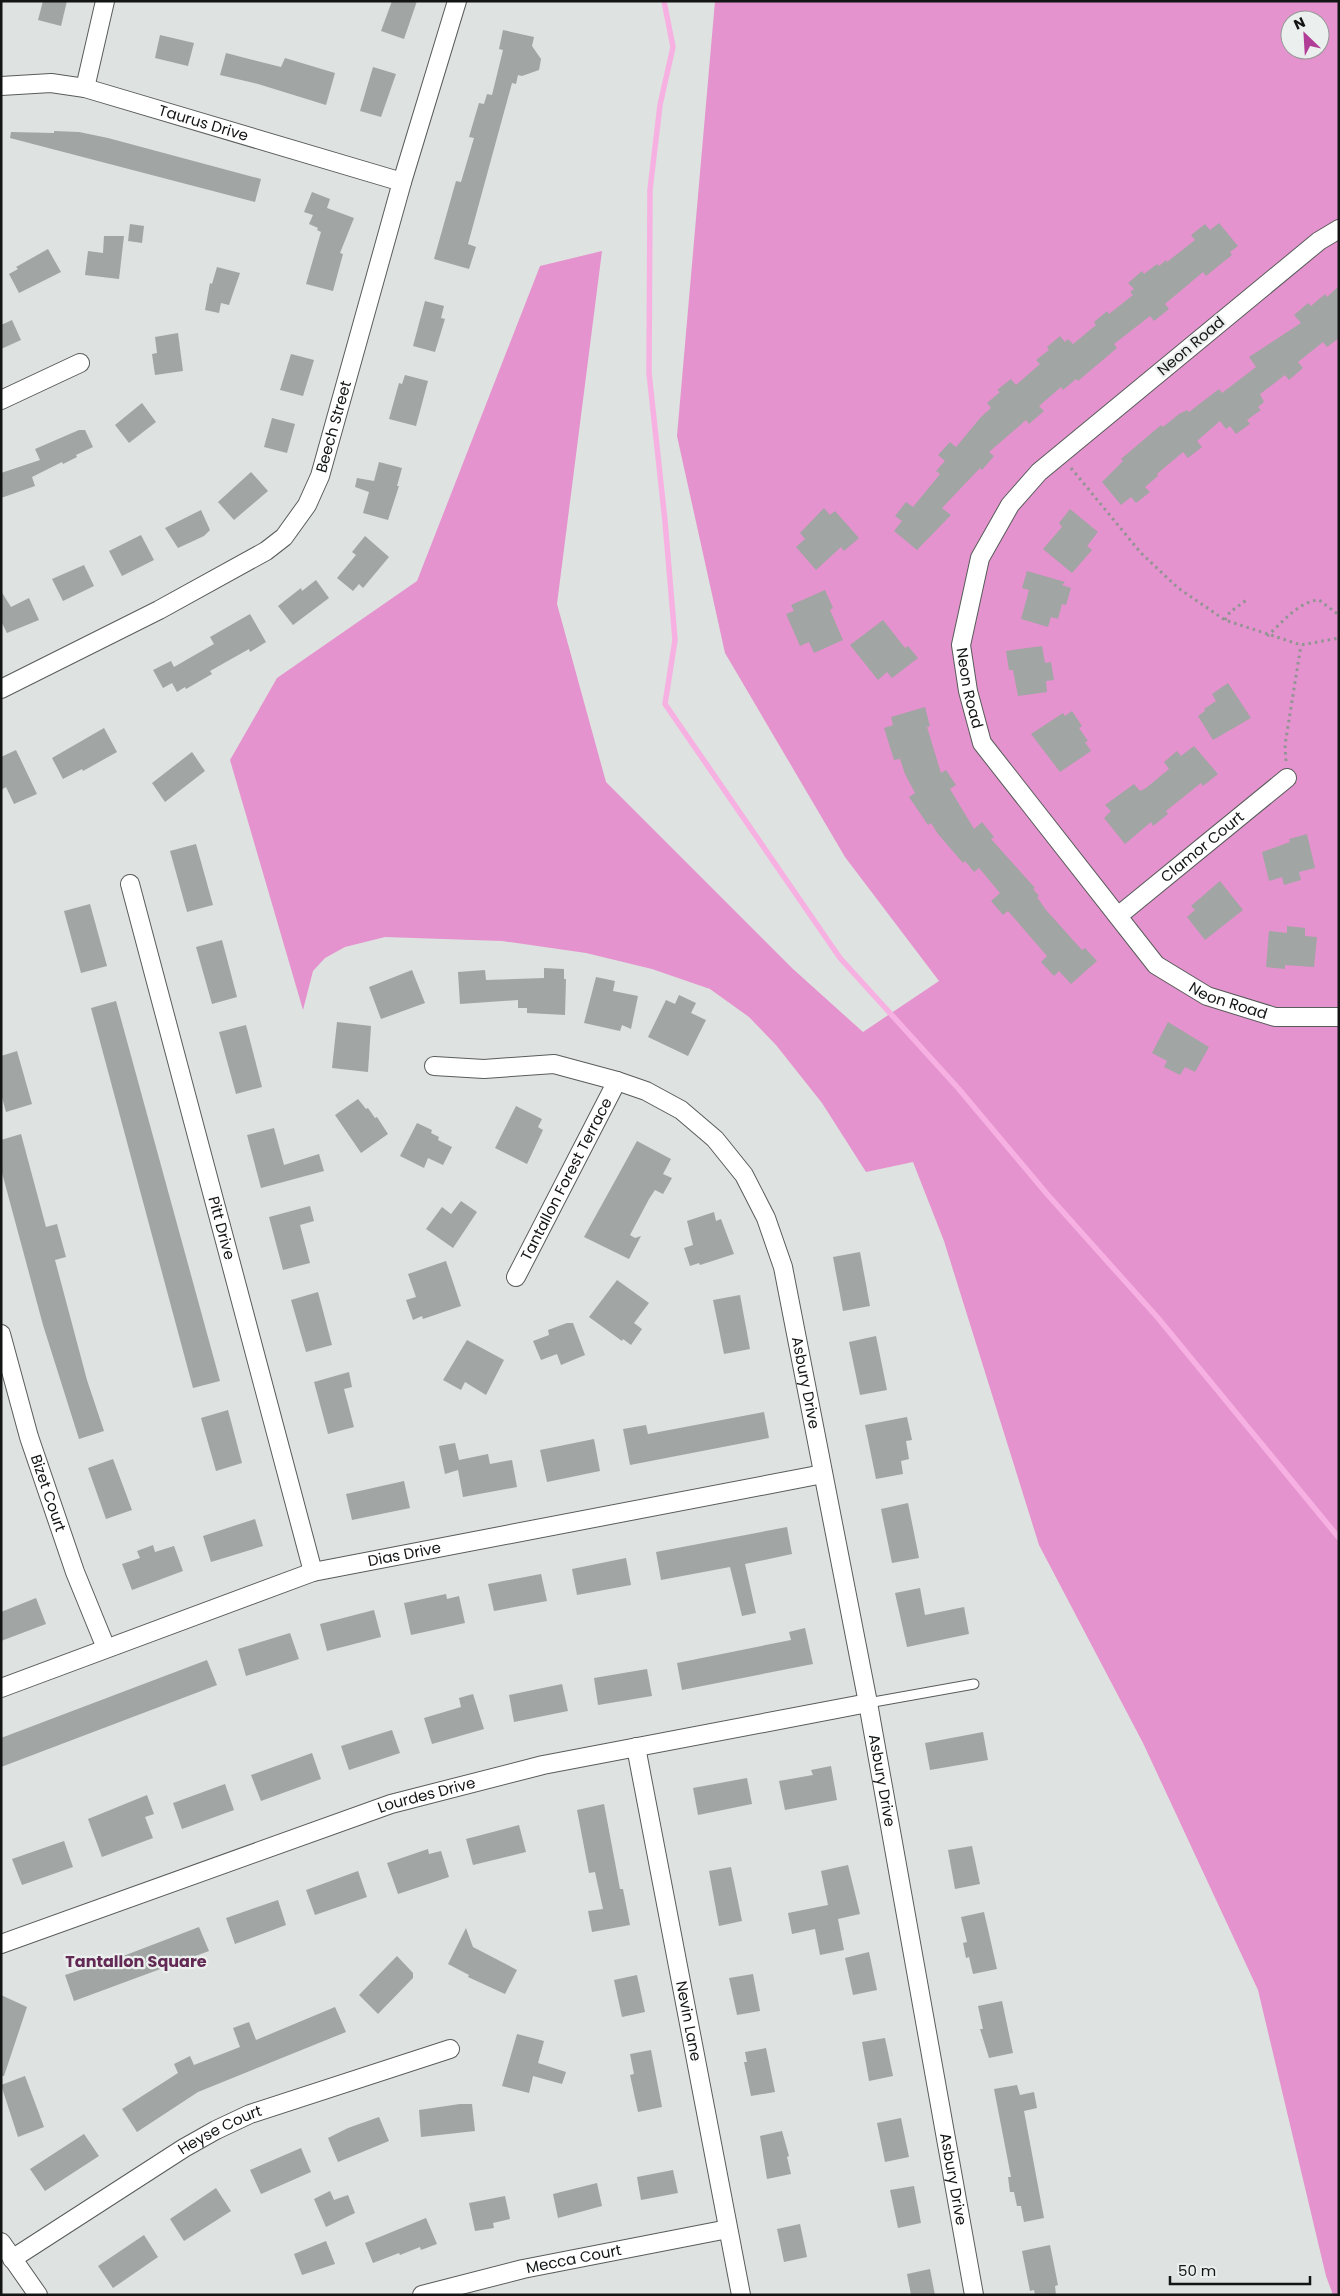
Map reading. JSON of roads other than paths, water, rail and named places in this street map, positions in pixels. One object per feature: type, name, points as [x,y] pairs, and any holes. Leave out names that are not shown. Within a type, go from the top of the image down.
[{"type":"street","points":[[85,88],[105,1]]},
{"type":"street","name":"Beech Street","points":[[1,689],[159,610],[266,551],[284,537],[307,505],[320,476],[402,182],[457,1]]},
{"type":"street","name":"Taurus Drive","points":[[1,86],[51,83],[85,88],[402,182]]},
{"type":"street","name":"Neon Road","points":[[1339,229],[1319,241],[1039,472],[1010,505],[980,558],[961,645],[968,690],[982,743],[1156,965],[1207,996],[1275,1017],[1339,1017]]},
{"type":"street","points":[[1,400],[80,363]]},
{"type":"street","name":"Clamor Court","points":[[1118,916],[1287,778]]},
{"type":"street","name":"Pitt Drive","points":[[130,884],[313,1572]]},
{"type":"street","name":"Asbury Drive","points":[[434,1066],[484,1069],[554,1064],[646,1091],[682,1110],[715,1138],[744,1176],[766,1218],[783,1267],[868,1703],[974,2295]]},
{"type":"street","name":"Tantallon Forest Terrace","points":[[516,1277],[616,1081]]},
{"type":"street","name":"Bizet Court","points":[[1,1334],[29,1437],[75,1572],[106,1648]]},
{"type":"street","name":"Dias Drive","points":[[1,1688],[313,1572],[823,1474]]},
{"type":"street","name":"Lourdes Drive","points":[[1,1944],[391,1804],[543,1765],[868,1703]]},
{"type":"street","name":"Nevin Lane","points":[[636,1747],[741,2295]]},
{"type":"street","name":"Heyse Court","points":[[12,2259],[184,2148],[216,2130],[250,2114],[450,2049]]},
{"type":"street","name":"Mecca Court","points":[[422,2295],[524,2269],[728,2229]]},
{"type":"street","points":[[1,2242],[38,2295]]},
{"type":"lane","points":[[868,1703],[974,1684]]},
{"type":"waterway","points":[[664,1],[673,47],[660,105],[650,190],[649,373],[665,521],[675,640],[665,704],[840,958],[958,1088],[1047,1194],[1158,1318],[1339,1538]]},
{"type":"district","name":"Tantallon Square","points":[[136,1961]]}]
